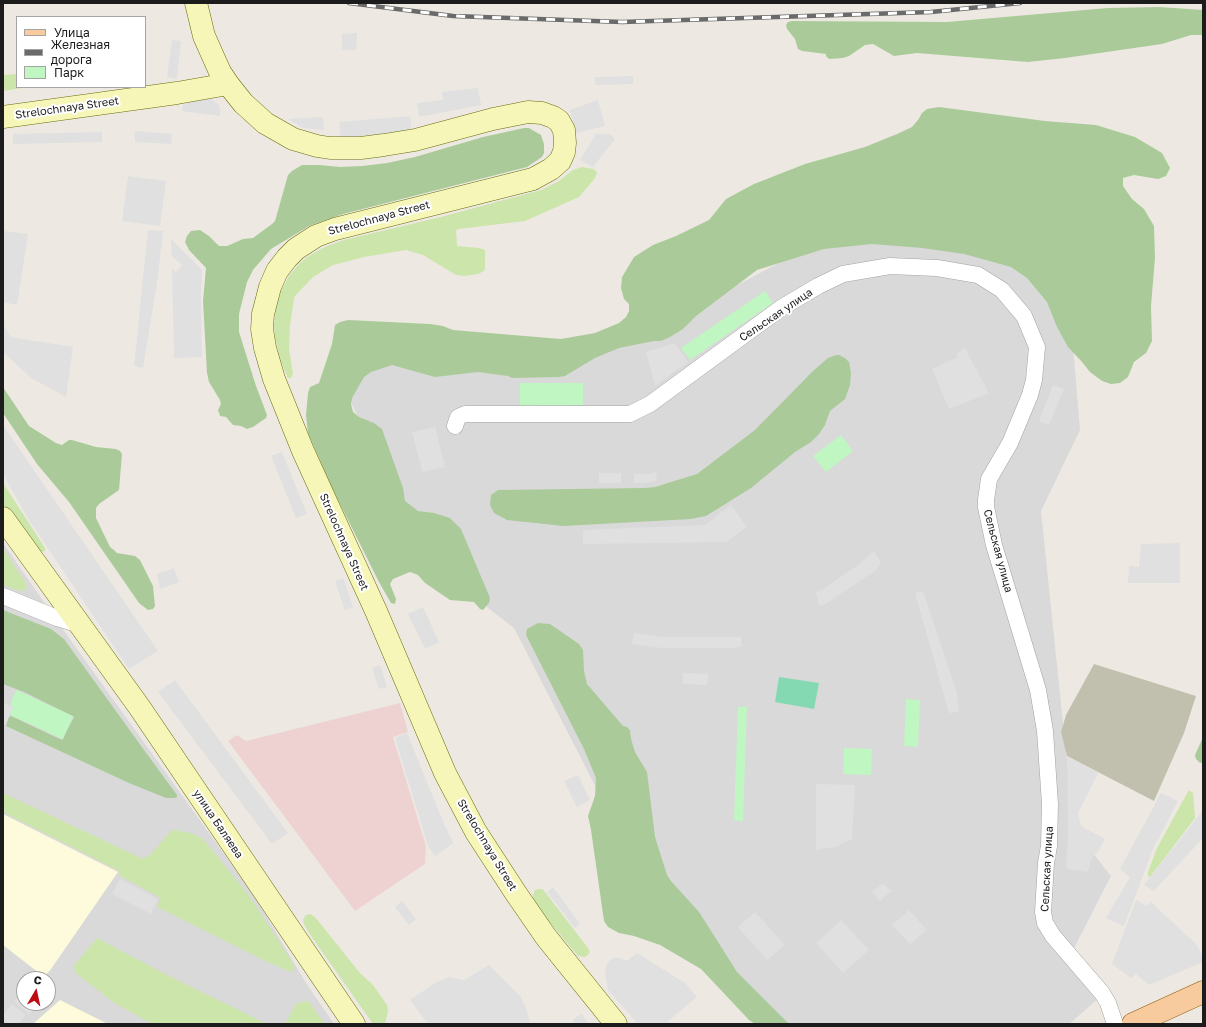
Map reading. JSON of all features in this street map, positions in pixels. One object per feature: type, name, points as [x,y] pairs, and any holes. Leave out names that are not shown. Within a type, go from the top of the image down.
[{"type":"main road","points":[[196,3],[204,36],[220,72],[228,84]]},
{"type":"main road","name":"Strelochnaya Street","points":[[3,118],[177,93],[228,84],[243,103],[264,123],[293,139],[330,148],[361,148],[415,140],[514,114],[528,112],[542,113],[559,121],[564,130],[565,144],[564,152],[560,161],[551,169],[533,179],[335,229],[316,236],[296,249],[277,271],[266,299],[262,329],[265,348],[274,379],[303,451],[376,611],[444,773],[476,832],[515,892],[546,937],[616,1024]]},
{"type":"main road","name":"улица Баляева","points":[[3,518],[140,708],[354,1024]]},
{"type":"main road","points":[[1133,1024],[1203,992]]},
{"type":"street","name":"Сельская улица","points":[[455,426],[458,417],[465,414],[630,414],[650,404],[781,308],[818,286],[843,274],[890,266],[937,268],[978,275],[1002,290],[1024,316],[1037,347],[1034,380],[1030,395],[1010,443],[989,479],[986,507],[994,545],[1038,690],[1045,731],[1050,804],[1049,846],[1046,863],[1043,912],[1045,923],[1053,936],[1102,993],[1108,1003],[1115,1024]]},
{"type":"street","points":[[3,596],[42,613],[81,625]]},
{"type":"shaded area","points":[[357,33],[356,50],[342,50],[342,34]]},
{"type":"shaded area","points":[[172,40],[181,41],[177,79],[167,77]]},
{"type":"shaded area","points":[[633,76],[633,84],[595,85],[595,77]]},
{"type":"shaded area","points":[[478,88],[481,105],[419,117],[417,103],[443,100],[442,92]]},
{"type":"shaded area","points":[[196,99],[211,99],[220,106],[220,116],[182,111],[183,105]]},
{"type":"shaded area","points":[[598,100],[605,126],[576,133],[570,110]]},
{"type":"shaded area","points":[[410,116],[412,134],[341,140],[339,122]]},
{"type":"shaded area","points":[[323,117],[324,130],[303,128],[288,119]]},
{"type":"shaded area","points":[[135,131],[172,134],[171,144],[135,142]]},
{"type":"shaded area","points":[[102,132],[102,142],[13,144],[13,134]]},
{"type":"shaded area","points":[[596,134],[610,134],[615,139],[593,167],[580,160]]},
{"type":"shaded area","points":[[128,176],[166,181],[160,226],[122,221]]},
{"type":"shaded area","points":[[867,217],[1032,250],[1072,334],[1080,430],[1041,511],[1074,829],[1111,876],[1068,960],[1098,999],[1069,1024],[770,1024],[675,941],[514,628],[435,567],[345,391],[382,361],[611,351]]},
{"type":"shaded area","points":[[148,230],[163,231],[157,283],[143,368],[134,366]]},
{"type":"shaded area","points":[[3,231],[28,234],[17,305],[3,302]]},
{"type":"shaded area","points":[[171,239],[202,270],[202,357],[174,358],[172,269],[176,272],[182,265],[172,256]]},
{"type":"shaded area","points":[[3,324],[11,337],[73,347],[66,397],[31,378],[3,352]]},
{"type":"shaded area","points":[[675,343],[688,362],[655,386],[646,352]]},
{"type":"shaded area","points":[[965,348],[989,393],[949,409],[932,369],[958,357],[956,354]]},
{"type":"shaded area","points":[[1053,385],[1064,389],[1049,425],[1039,421]]},
{"type":"shaded area","points":[[3,425],[158,651],[129,669],[27,517],[3,474]]},
{"type":"shaded area","points":[[435,427],[445,467],[422,472],[412,432]]},
{"type":"shaded area","points":[[282,452],[307,514],[296,518],[271,456]]},
{"type":"shaded area","points":[[656,472],[657,480],[647,483],[634,483],[634,474],[649,474]]},
{"type":"shaded area","points":[[599,473],[621,473],[621,483],[599,483]]},
{"type":"shaded area","points":[[731,505],[747,527],[726,542],[583,544],[583,530],[705,525]]},
{"type":"shaded area","points":[[3,543],[64,631],[255,897],[306,983],[334,1024],[3,1024]]},
{"type":"shaded area","points":[[1180,543],[1180,583],[1128,583],[1129,566],[1139,567],[1141,544]]},
{"type":"shaded area","points":[[874,551],[881,563],[875,571],[825,604],[819,606],[816,592],[823,589],[858,565]]},
{"type":"shaded area","points":[[174,568],[179,582],[160,589],[157,574]]},
{"type":"shaded area","points":[[343,578],[353,607],[345,610],[335,581]]},
{"type":"shaded area","points":[[923,591],[957,693],[959,712],[949,713],[915,593]]},
{"type":"shaded area","points":[[423,607],[439,642],[425,649],[408,614]]},
{"type":"shaded area","points":[[634,633],[663,637],[741,637],[742,646],[732,648],[662,648],[632,644]]},
{"type":"shaded area","points":[[1094,664],[1196,696],[1184,733],[1154,801],[1067,756],[1061,732],[1066,715]]},
{"type":"shaded area","points":[[380,665],[387,687],[379,689],[372,668]]},
{"type":"shaded area","points":[[683,673],[708,674],[707,685],[683,684]]},
{"type":"shaded area","points":[[175,680],[288,833],[272,844],[158,692]]},
{"type":"shaded area","points":[[3,703],[13,707],[3,729]]},
{"type":"shaded area","points":[[400,703],[408,732],[393,737],[426,846],[425,864],[355,911],[228,741],[237,735],[246,741]]},
{"type":"shaded area","points":[[407,733],[453,843],[435,856],[428,846],[395,738]]},
{"type":"shaded area","points":[[1067,756],[1098,773],[1078,813],[1081,826],[1105,839],[1099,850],[1091,859],[1088,872],[1066,869],[1068,836]]},
{"type":"shaded area","points":[[578,775],[590,800],[577,807],[564,781]]},
{"type":"shaded area","points":[[816,784],[855,785],[852,839],[835,847],[816,850]]},
{"type":"shaded area","points":[[1161,793],[1178,801],[1153,849],[1124,926],[1106,918],[1130,877],[1120,869]]},
{"type":"shaded area","points":[[1203,810],[1203,838],[1154,891],[1144,885]]},
{"type":"shaded area","points":[[3,814],[118,872],[49,971],[36,971],[3,945]]},
{"type":"shaded area","points":[[120,879],[158,899],[151,914],[112,894]]},
{"type":"shaded area","points":[[883,883],[891,891],[880,901],[872,892]]},
{"type":"shaded area","points":[[553,887],[580,924],[575,928],[547,892]]},
{"type":"shaded area","points":[[1136,900],[1147,906],[1151,902],[1197,945],[1203,957],[1203,962],[1149,985],[1136,974],[1131,978],[1112,964]]},
{"type":"shaded area","points":[[402,901],[416,919],[409,925],[395,907]]},
{"type":"shaded area","points":[[909,910],[927,930],[910,944],[892,925]]},
{"type":"shaded area","points":[[755,912],[785,945],[767,960],[738,927]]},
{"type":"shaded area","points":[[841,920],[869,950],[843,973],[816,943]]},
{"type":"shaded area","points":[[637,953],[685,983],[697,997],[668,1021],[670,1024],[638,1024],[608,990],[605,968],[608,962],[613,958],[620,958],[627,961]]},
{"type":"shaded area","points":[[489,965],[521,997],[526,1008],[530,1024],[428,1024],[410,1000],[435,983],[449,977],[464,980]]},
{"type":"shaded area","points":[[60,1000],[108,1024],[33,1024],[48,1011],[56,1011],[56,1004]]},
{"type":"shaded area","points":[[12,1004],[16,1007],[16,1011],[21,1011],[26,1015],[18,1024],[9,1024],[3,1019],[3,1015]]},
{"type":"shaded area","points":[[26,1011],[32,1011],[29,1014]]},
{"type":"shaded area","points":[[582,1014],[589,1024],[574,1024],[573,1019]]},
{"type":"green space","points":[[1159,7],[1203,10],[1203,35],[1191,35],[1162,44],[1028,62],[917,53],[894,56],[873,44],[865,45],[849,56],[829,59],[826,54],[802,51],[798,49],[795,39],[787,29],[786,25],[788,22],[792,21],[947,22],[1108,8]]},
{"type":"green space","points":[[16,74],[16,88],[22,88],[3,91],[3,75]]},
{"type":"green space","points":[[939,107],[1045,121],[1096,125],[1135,137],[1162,153],[1170,168],[1166,176],[1158,179],[1134,175],[1123,178],[1123,186],[1132,199],[1144,209],[1154,226],[1155,258],[1151,306],[1152,341],[1146,353],[1134,362],[1128,377],[1120,383],[1111,384],[1102,381],[1090,372],[1068,347],[1057,327],[1047,302],[1027,278],[1011,267],[964,254],[922,248],[872,244],[824,249],[757,270],[696,316],[683,329],[670,337],[661,341],[619,348],[595,358],[565,376],[512,378],[508,376],[478,372],[435,377],[392,365],[371,372],[364,377],[352,398],[351,404],[353,412],[359,417],[374,423],[382,429],[403,488],[405,501],[418,511],[434,513],[450,518],[461,529],[490,598],[489,603],[483,610],[480,609],[474,602],[450,600],[425,583],[418,575],[410,572],[393,579],[390,584],[396,599],[395,604],[391,603],[331,486],[308,433],[306,415],[308,393],[310,387],[319,383],[332,344],[335,325],[348,320],[430,324],[443,326],[453,330],[561,339],[595,333],[619,323],[626,317],[629,311],[629,304],[624,299],[621,288],[622,277],[634,257],[653,245],[709,220],[726,199],[754,184],[805,164],[865,147],[897,134],[912,127],[922,113],[927,109]]},
{"type":"green space","points":[[529,128],[541,135],[544,144],[544,153],[542,157],[527,167],[343,214],[309,226],[271,249],[253,270],[247,282],[239,314],[239,332],[267,415],[266,418],[253,427],[247,429],[241,426],[233,425],[226,417],[220,416],[218,410],[221,404],[220,400],[209,382],[207,373],[203,301],[206,268],[189,250],[185,242],[191,231],[200,230],[209,236],[219,246],[227,246],[243,239],[253,238],[275,221],[288,175],[302,165],[341,167],[387,163],[415,157],[483,137]]},
{"type":"green space","points":[[582,167],[593,169],[597,173],[595,178],[579,197],[525,221],[458,229],[456,231],[457,246],[485,250],[485,269],[478,274],[464,276],[456,275],[423,255],[406,250],[364,257],[333,265],[313,277],[295,296],[294,299],[290,325],[289,349],[293,374],[291,378],[288,378],[281,362],[275,338],[274,325],[276,309],[281,291],[289,276],[300,263],[309,256],[325,247],[344,240],[441,217],[541,190],[559,181],[573,170]]},
{"type":"green space","points":[[765,291],[773,303],[690,360],[681,348]]},
{"type":"green space","points":[[836,355],[845,358],[849,362],[851,373],[850,385],[845,399],[830,411],[825,425],[819,434],[811,442],[795,452],[751,488],[706,516],[691,519],[563,526],[507,520],[494,513],[490,505],[491,495],[498,490],[645,488],[655,487],[697,474],[755,430],[813,371],[828,358]]},
{"type":"green space","points":[[520,383],[583,383],[583,405],[520,406]]},
{"type":"green space","points":[[3,387],[29,426],[56,443],[62,445],[69,440],[72,440],[96,447],[116,449],[120,451],[122,454],[119,490],[99,504],[96,508],[96,518],[110,547],[117,553],[135,556],[140,560],[153,586],[155,606],[153,609],[148,610],[139,603],[69,502],[37,464],[3,413]]},
{"type":"green space","points":[[841,435],[853,451],[826,472],[813,456]]},
{"type":"green space","points":[[3,483],[45,548],[45,551],[41,552],[3,510]]},
{"type":"green space","points":[[3,548],[27,586],[23,591],[3,585]]},
{"type":"green space","points":[[3,610],[51,629],[64,639],[177,797],[166,798],[129,783],[6,726],[9,717],[11,716],[62,740],[74,717],[24,692],[3,684]]},
{"type":"green space","points":[[538,623],[550,624],[579,644],[583,650],[584,671],[587,684],[623,726],[630,730],[635,752],[647,772],[655,837],[667,875],[699,912],[737,972],[789,1024],[755,1024],[749,1020],[701,969],[660,945],[634,936],[619,933],[608,927],[604,921],[588,816],[595,796],[596,778],[584,749],[526,635],[527,629]]},
{"type":"green space","points":[[779,677],[819,683],[814,709],[775,702]]},
{"type":"green space","points":[[16,690],[73,716],[63,739],[10,715],[13,707],[10,705]]},
{"type":"green space","points":[[906,699],[920,700],[918,747],[904,746]]},
{"type":"green space","points":[[738,707],[747,707],[743,821],[734,820]]},
{"type":"green space","points":[[1203,737],[1203,762],[1200,763],[1196,759],[1195,755]]},
{"type":"green space","points":[[844,748],[872,749],[871,775],[843,774]]},
{"type":"green space","points":[[1189,790],[1193,793],[1195,818],[1150,877],[1148,876],[1148,872],[1157,848]]},
{"type":"green space","points":[[3,793],[143,859],[151,854],[171,831],[175,830],[194,834],[203,839],[250,897],[294,965],[294,971],[291,972],[266,961],[159,908],[157,906],[161,898],[120,876],[119,871],[3,812]]},
{"type":"green space","points":[[542,889],[545,892],[588,948],[590,952],[587,956],[578,956],[538,908],[533,899],[533,895],[535,890]]},
{"type":"green space","points":[[310,914],[315,917],[359,972],[373,985],[387,1005],[388,1011],[385,1024],[373,1024],[309,933],[303,920],[306,915]]},
{"type":"green space","points":[[97,938],[167,975],[267,1024],[152,1024],[113,1002],[76,973],[73,967]]},
{"type":"green space","points":[[304,1001],[309,1002],[325,1024],[285,1024],[296,1004]]},
{"type":"railway","points":[[349,3],[453,16],[622,22],[931,12],[1020,3]]}]
